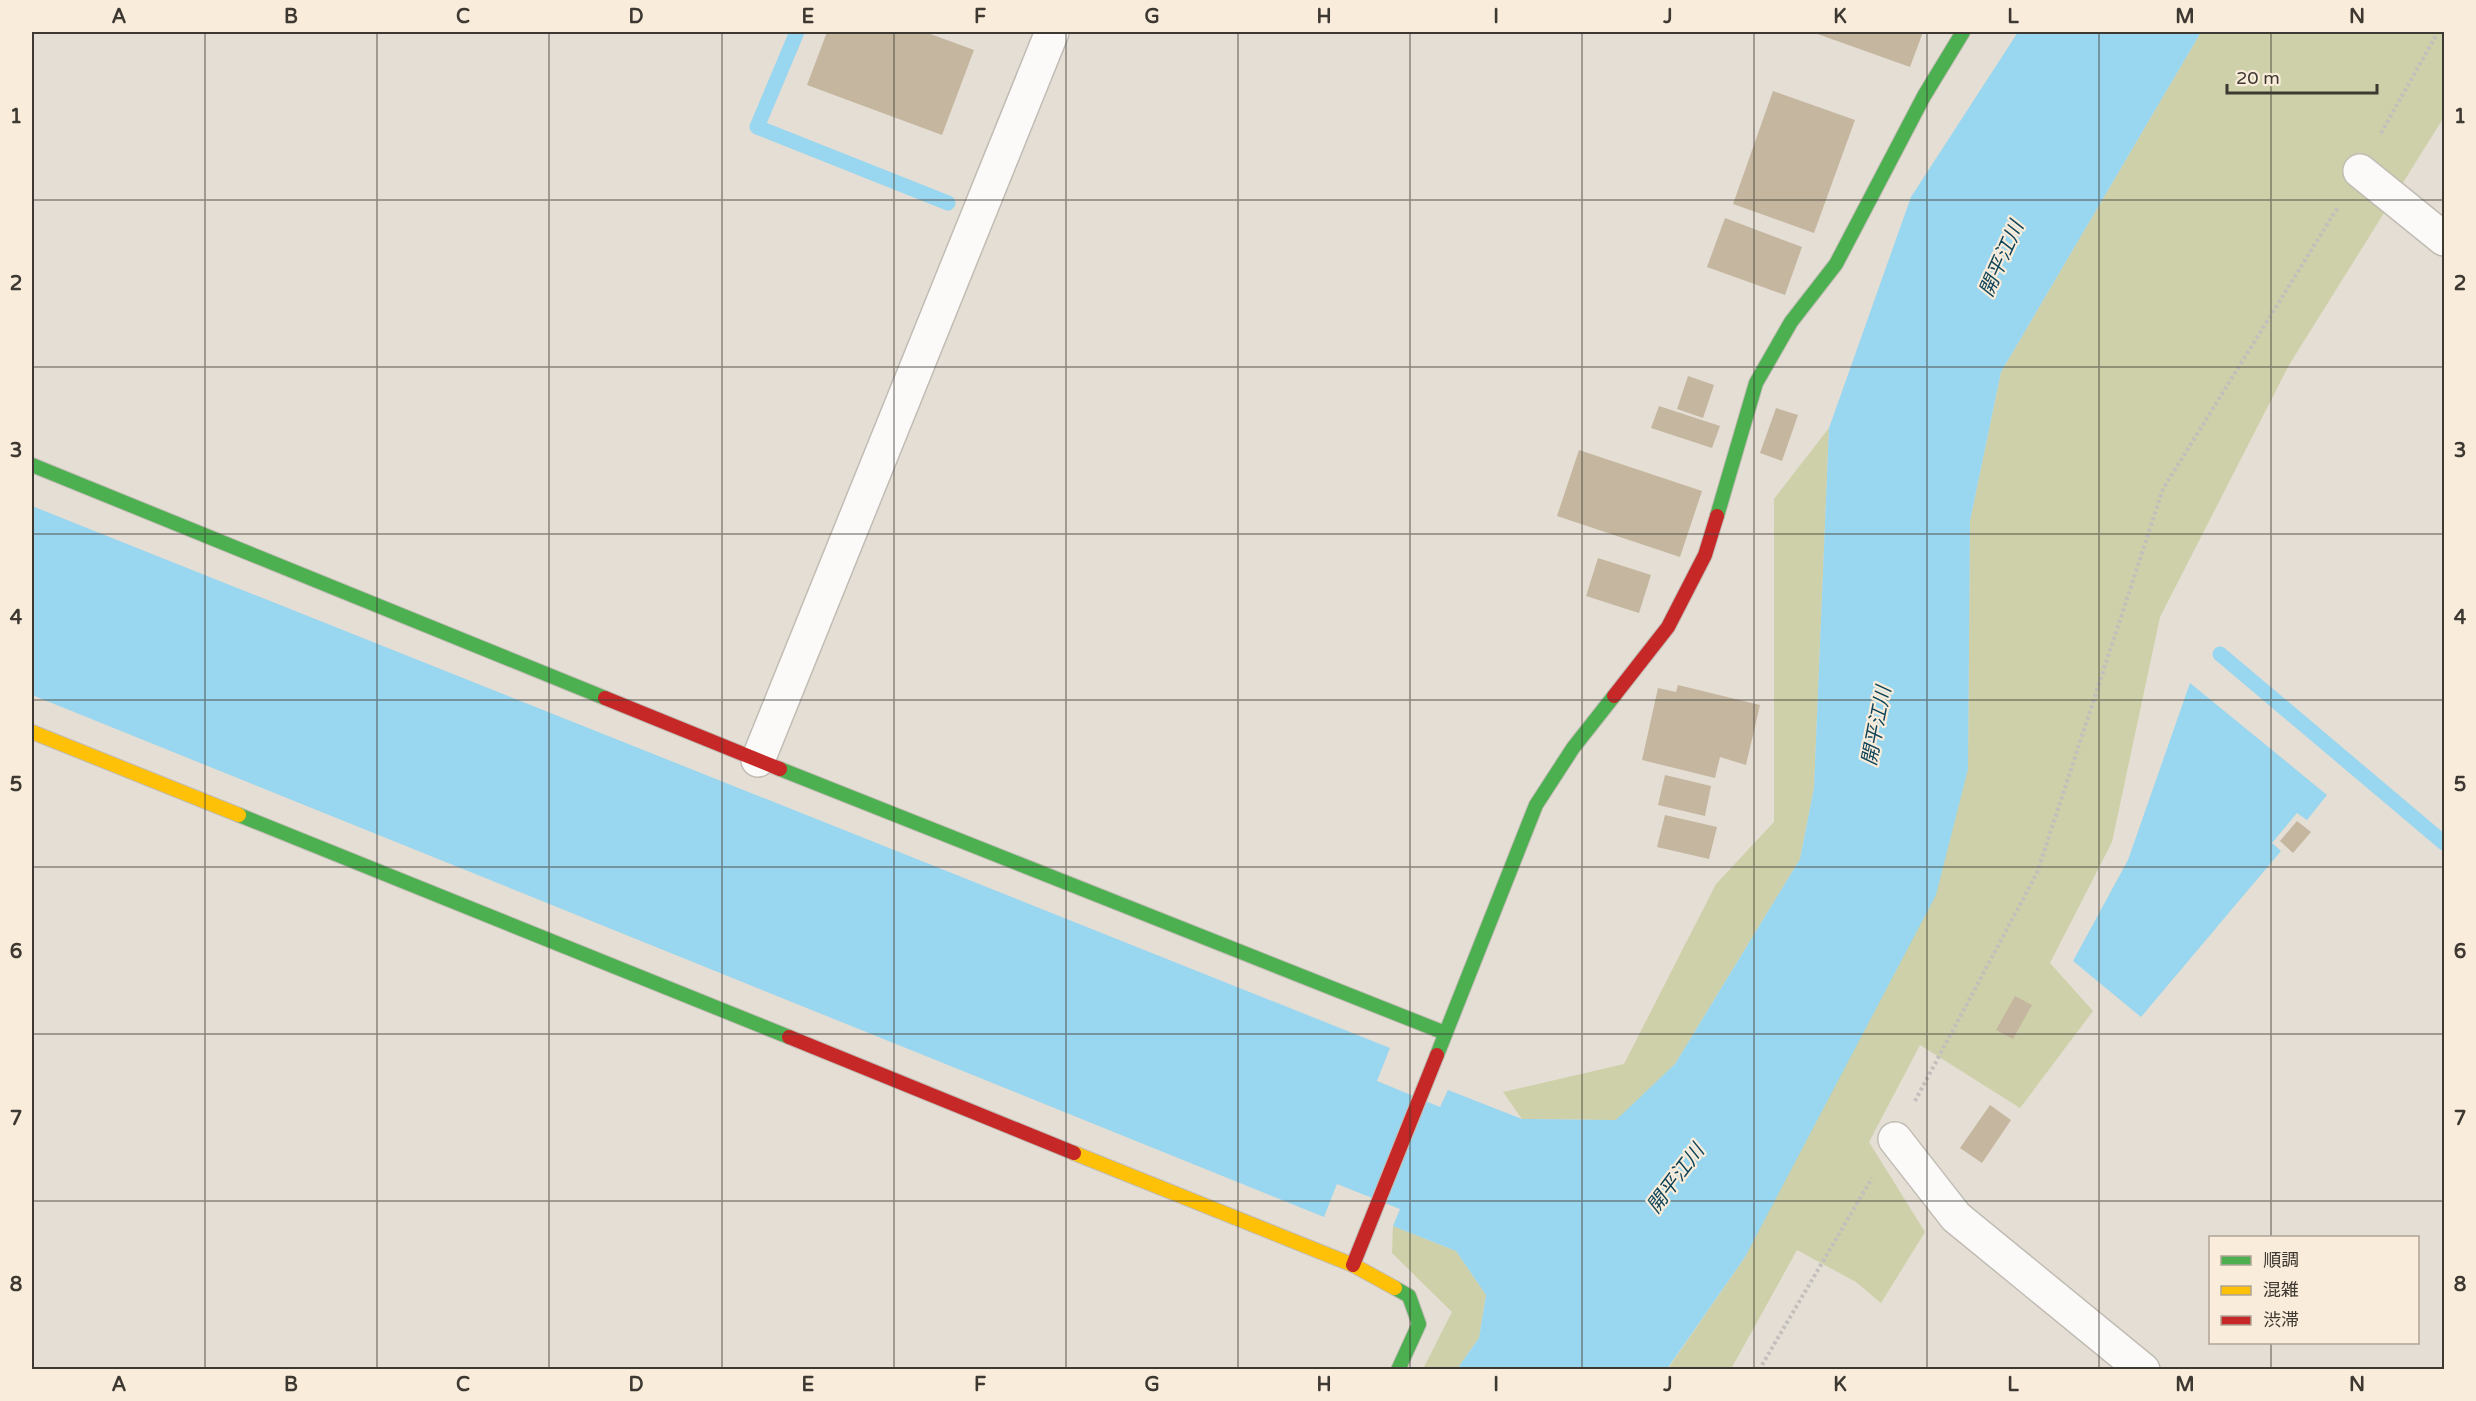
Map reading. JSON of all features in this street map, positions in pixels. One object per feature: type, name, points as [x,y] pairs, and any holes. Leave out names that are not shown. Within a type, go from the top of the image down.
[{"type":"street","points":[[758,760],[1053,32]]},
{"type":"street","points":[[1353,1265],[1536,805],[1573,748],[1668,627],[1706,555],[1756,383],[1791,322],[1836,264],[1924,96],[1963,32]]},
{"type":"street","points":[[2360,171],[2445,239]]},
{"type":"street","points":[[32,465],[758,760],[1445,1034]]},
{"type":"street","points":[[32,732],[1353,1265],[1409,1296],[1419,1324],[1398,1370]]},
{"type":"street","points":[[1895,1139],[1956,1217],[2142,1370]]},
{"type":"path","points":[[1759,1370],[1895,1139],[2037,873],[2163,489],[2360,171],[2438,32]]},
{"type":"green space","points":[[2201,32],[2444,32],[2444,117],[2289,365],[2160,617],[2112,842],[2050,963],[2093,1011],[2020,1108],[1920,1045],[1869,1142],[1925,1232],[1881,1303],[1856,1282],[1797,1250],[1731,1369],[1667,1370],[1745,1257],[1968,769],[1970,521],[2001,372]]},
{"type":"green space","points":[[1829,428],[1814,788],[1800,859],[1675,1064],[1617,1120],[1522,1119],[1503,1092],[1624,1064],[1716,884],[1774,822],[1774,499]]},
{"type":"green space","points":[[1393,1226],[1456,1251],[1486,1295],[1479,1338],[1457,1369],[1423,1369],[1452,1312],[1392,1253]]},
{"type":"water","name":"開平江川","points":[[2018,32],[2201,32],[2001,372],[1970,521],[1968,769],[1936,895],[1745,1257],[1667,1369],[1457,1369],[1479,1338],[1486,1295],[1456,1251],[1393,1226],[1400,1209],[1337,1184],[1324,1217],[32,695],[32,506],[1390,1048],[1377,1081],[1440,1107],[1448,1090],[1522,1119],[1616,1120],[1675,1064],[1800,859],[1814,788],[1829,428],[1911,197]]},
{"type":"water","points":[[2190,683],[2327,795],[2307,820],[2297,813],[2272,843],[2281,851],[2141,1017],[2073,961],[2128,860]]},
{"type":"building","points":[[827,32],[925,32],[974,50],[942,135],[807,85]]},
{"type":"building","points":[[1812,32],[1923,32],[1910,67]]},
{"type":"building","points":[[1773,91],[1855,120],[1814,233],[1733,204]]},
{"type":"building","points":[[1725,218],[1802,247],[1785,295],[1707,267]]},
{"type":"building","points":[[1688,376],[1714,385],[1703,418],[1677,409]]},
{"type":"building","points":[[1659,406],[1720,426],[1712,448],[1651,428]]},
{"type":"building","points":[[1776,408],[1798,415],[1782,461],[1760,453]]},
{"type":"building","points":[[1579,450],[1702,491],[1680,557],[1557,516]]},
{"type":"building","points":[[1598,558],[1651,575],[1639,613],[1586,596]]},
{"type":"building","points":[[1678,685],[1760,705],[1746,765],[1720,757],[1715,778],[1642,760],[1658,688],[1676,692]]},
{"type":"building","points":[[1665,775],[1711,786],[1705,816],[1658,805]]},
{"type":"building","points":[[1665,815],[1717,827],[1709,859],[1657,847]]},
{"type":"building","points":[[2297,821],[2311,832],[2293,853],[2280,841]]},
{"type":"building","points":[[2015,996],[2032,1005],[2013,1039],[1996,1030]]},
{"type":"building","points":[[1990,1105],[2011,1120],[1982,1163],[1960,1148]]},
{"type":"waterway","points":[[797,32],[757,127],[948,203]]},
{"type":"waterway","points":[[2220,654],[2444,843]]},
{"type":"traffic: fast","points":[[1717,516],[1756,383],[1791,322],[1836,264],[1924,96],[1963,32]]},
{"type":"traffic: fast","points":[[32,465],[605,698]]},
{"type":"traffic: fast","points":[[1437,1055],[1536,805],[1573,748],[1614,696]]},
{"type":"traffic: fast","points":[[780,769],[1445,1033]]},
{"type":"traffic: fast","points":[[239,815],[789,1037]]},
{"type":"traffic: fast","points":[[1395,1288],[1409,1296],[1419,1324],[1398,1370]]},
{"type":"traffic: slow","points":[[32,732],[239,815]]},
{"type":"traffic: slow","points":[[1074,1153],[1353,1265],[1395,1288]]},
{"type":"traffic: jam","points":[[1614,696],[1668,627],[1705,555],[1717,516]]},
{"type":"traffic: jam","points":[[605,698],[780,769]]},
{"type":"traffic: jam","points":[[789,1037],[1074,1153]]},
{"type":"traffic: jam","points":[[1353,1265],[1437,1055]]}]
